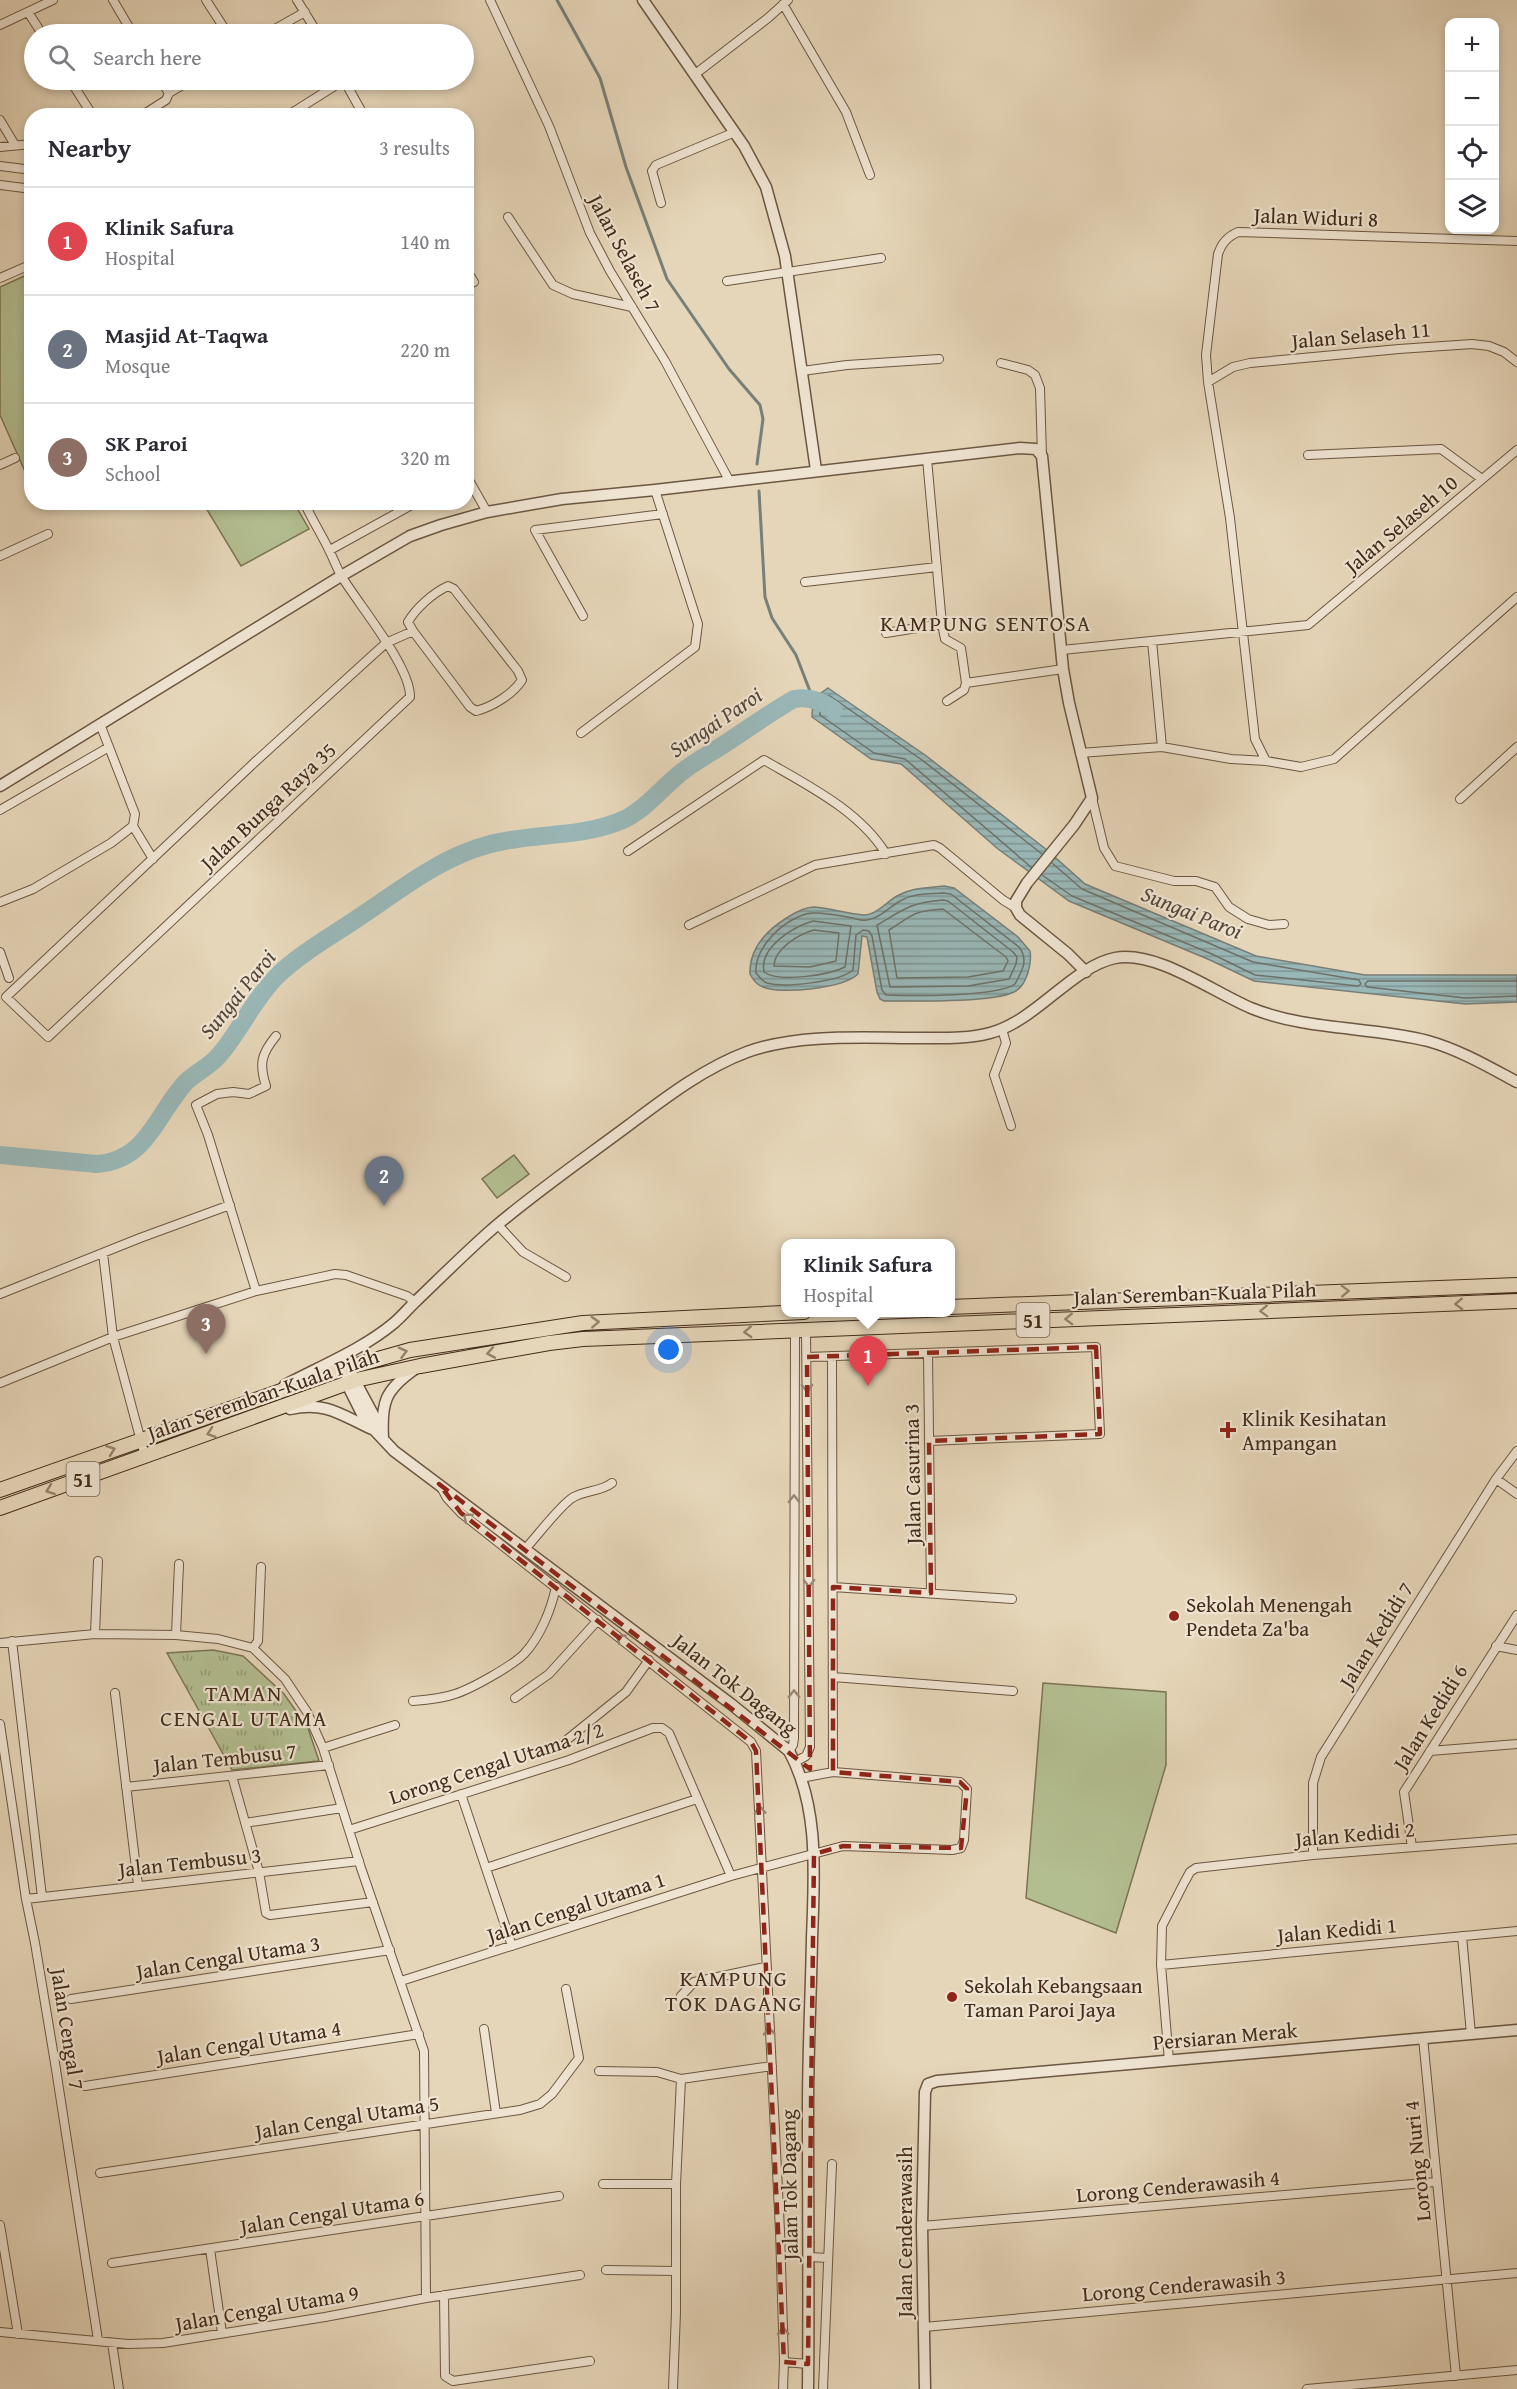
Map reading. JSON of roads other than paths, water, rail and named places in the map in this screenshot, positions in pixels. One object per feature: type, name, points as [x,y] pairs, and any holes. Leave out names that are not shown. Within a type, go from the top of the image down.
[{"type":"highway","name":"Jalan Seremban-Kuala Pilah","points":[[955,1307],[1517,1285]]},
{"type":"highway","name":"Jalan Seremban-Kuala Pilah","points":[[0,1508],[352,1382],[420,1366],[572,1340],[1517,1301]]},
{"type":"highway","name":"Jalan Seremban-Kuala Pilah","points":[[0,1490],[346,1368],[443,1343],[583,1323],[781,1313]]},
{"type":"street","points":[[0,24],[53,0]]},
{"type":"street","points":[[112,0],[127,24]]},
{"type":"street","points":[[206,0],[222,24]]},
{"type":"street","points":[[297,0],[312,24]]},
{"type":"street","name":"Jalan Selaseh 7","points":[[490,0],[549,126],[590,233],[665,361],[730,482]]},
{"type":"street","points":[[644,0],[735,132],[766,187],[787,273],[816,470]]},
{"type":"street","points":[[694,75],[785,2],[846,112],[870,175]]},
{"type":"street","points":[[28,12],[36,24]]},
{"type":"street","points":[[283,24],[304,12]]},
{"type":"street","points":[[76,90],[88,108]]},
{"type":"street","points":[[154,108],[166,100],[169,93],[174,90]]},
{"type":"street","points":[[300,108],[328,90]]},
{"type":"street","points":[[350,90],[360,108]]},
{"type":"street","points":[[0,120],[15,145]]},
{"type":"street","points":[[661,203],[652,171],[656,165],[735,132]]},
{"type":"street","points":[[0,147],[24,144]]},
{"type":"street","points":[[0,166],[24,170]]},
{"type":"street","points":[[0,185],[24,188]]},
{"type":"street","points":[[508,216],[553,285],[573,294],[632,307]]},
{"type":"street","name":"Jalan Widuri 8","points":[[1266,761],[1255,739],[1230,518],[1208,382],[1206,355],[1221,245],[1228,237],[1238,232],[1517,241]]},
{"type":"street","points":[[727,281],[881,258]]},
{"type":"street","points":[[0,278],[24,268]]},
{"type":"street","name":"Jalan Selaseh 11","points":[[1208,382],[1233,367],[1250,363],[1473,344],[1489,346],[1504,352],[1517,362]]},
{"type":"street","points":[[802,371],[847,365],[939,359]]},
{"type":"street","points":[[1001,363],[1028,370],[1035,375],[1040,388],[1042,456],[1063,669],[1080,753],[1104,848],[1114,866],[1174,881],[1197,881],[1215,887],[1229,907],[1248,919],[1269,925],[1284,924]]},
{"type":"street","points":[[0,786],[341,576],[410,536],[441,525],[487,512],[562,499],[1020,448],[1036,448],[1042,456]]},
{"type":"street","points":[[1308,455],[1441,449],[1482,479]]},
{"type":"street","name":"Jalan Selaseh 10","points":[[1243,633],[1308,625],[1517,450]]},
{"type":"street","points":[[0,465],[15,458]]},
{"type":"street","points":[[927,459],[942,624],[945,639],[961,648],[966,683],[964,690],[947,701]]},
{"type":"street","points":[[474,489],[487,512]]},
{"type":"street","points":[[581,733],[695,647],[698,624],[655,490]]},
{"type":"street","name":"Jalan Bunga Raya 35","points":[[153,859],[6,998],[48,1037],[410,697],[410,688],[386,643],[341,576],[308,510]]},
{"type":"street","points":[[330,550],[402,510]]},
{"type":"street","points":[[583,616],[535,530],[663,514]]},
{"type":"street","points":[[0,556],[48,534]]},
{"type":"street","points":[[805,582],[937,567]]},
{"type":"street","points":[[448,586],[454,589],[518,671],[522,681],[518,687],[485,708],[476,711],[470,707],[412,631],[408,622],[411,616],[439,590],[448,586]]},
{"type":"street","points":[[1080,753],[1162,747],[1231,759],[1266,761],[1301,767],[1334,759],[1517,597]]},
{"type":"street","points":[[886,633],[942,624]]},
{"type":"street","points":[[100,724],[135,814],[133,826],[153,859],[386,643],[412,631]]},
{"type":"street","points":[[1062,650],[1243,633]]},
{"type":"street","points":[[1152,641],[1162,747]]},
{"type":"street","points":[[966,683],[1063,669]]},
{"type":"street","points":[[0,810],[109,747]]},
{"type":"street","points":[[1460,799],[1517,747]]},
{"type":"street","points":[[628,851],[764,760],[835,804],[876,838],[886,854]]},
{"type":"street","points":[[1016,908],[1016,901],[1027,883],[1048,860],[1092,798]]},
{"type":"street","points":[[0,902],[33,889],[111,843],[133,826]]},
{"type":"street","points":[[688,925],[814,866],[934,845],[1016,908],[1020,915],[1068,954],[1086,972]]},
{"type":"street","points":[[0,952],[9,978]]},
{"type":"street","points":[[258,1399],[394,1324],[498,1225],[537,1193],[649,1110],[717,1066],[768,1046],[795,1042],[950,1038],[981,1035],[1002,1029],[1024,1017],[1096,965],[1113,959],[1129,957],[1153,963],[1269,1015],[1294,1021],[1429,1041],[1517,1082]]},
{"type":"street","points":[[1002,1029],[1006,1043],[994,1075],[1011,1126]]},
{"type":"street","points":[[256,1291],[208,1135],[196,1105],[218,1094],[233,1092],[249,1094],[266,1086],[260,1068],[266,1048],[276,1036]]},
{"type":"street","points":[[0,1294],[230,1204]]},
{"type":"street","points":[[498,1225],[524,1252],[566,1277]]},
{"type":"street","points":[[104,1253],[113,1337],[145,1456]]},
{"type":"street","points":[[0,1383],[113,1337],[256,1291],[335,1274],[346,1275],[407,1296],[415,1302]]},
{"type":"street","points":[[795,1762],[806,1756],[810,1748],[807,1357],[800,1330]]},
{"type":"street","points":[[789,1751],[794,1738],[800,1330]]},
{"type":"street","points":[[807,1357],[1096,1347],[1100,1434],[929,1441]]},
{"type":"street","name":"Jalan Casurina 3","points":[[928,1354],[931,1593]]},
{"type":"street","points":[[832,1356],[833,1772]]},
{"type":"street","points":[[266,1414],[313,1405],[323,1407],[380,1435],[386,1395],[397,1382],[420,1366]]},
{"type":"street","name":"Jalan Tok Dagang","points":[[346,1368],[352,1382],[374,1416],[380,1435],[394,1451],[739,1710],[789,1751],[795,1762],[801,1778],[814,1854],[808,2107],[810,2257],[808,2389]]},
{"type":"street","name":"Jalan Kedidi 7","points":[[1313,1855],[1313,1783],[1321,1757],[1496,1479],[1517,1451]]},
{"type":"street","points":[[1496,1479],[1517,1494]]},
{"type":"street","points":[[526,1548],[571,1499],[584,1492],[603,1490],[612,1483]]},
{"type":"street","points":[[439,1484],[447,1498],[461,1513],[752,1742],[758,1765],[784,2362],[783,2389]]},
{"type":"street","points":[[95,1634],[98,1561]]},
{"type":"street","points":[[176,1635],[179,1564]]},
{"type":"street","points":[[253,1648],[258,1641],[261,1567]]},
{"type":"street","points":[[413,1701],[456,1694],[510,1665],[524,1654],[552,1606],[556,1587]]},
{"type":"street","points":[[833,1587],[1012,1599]]},
{"type":"street","name":"Jalan Kedidi 6","points":[[1412,1846],[1404,1792],[1517,1615]]},
{"type":"street","points":[[515,1698],[549,1674],[598,1620]]},
{"type":"street","points":[[0,1643],[95,1634],[176,1635],[218,1639],[253,1648],[285,1679],[307,1712],[329,1765],[424,2051],[426,2298]]},
{"type":"street","points":[[12,1641],[42,1898]]},
{"type":"street","points":[[1496,1646],[1517,1650]]},
{"type":"street","points":[[558,1747],[626,1692],[649,1660]]},
{"type":"street","points":[[833,1677],[1013,1691]]},
{"type":"street","points":[[115,1693],[138,1886]]},
{"type":"street","name":"Jalan Cengal 7","points":[[0,1724],[26,1899],[36,1943],[98,2340]]},
{"type":"street","points":[[323,1748],[395,1725]]},
{"type":"street","name":"Lorong Cengal Utama 2/2","points":[[349,1830],[569,1761],[653,1728],[662,1728],[669,1733],[697,1799]]},
{"type":"street","points":[[1430,1751],[1517,1744]]},
{"type":"street","name":"Jalan Tembusu 7","points":[[126,1787],[329,1765]]},
{"type":"street","name":"Jalan Cengal Utama 1","points":[[400,1981],[731,1876],[843,1846],[952,1850],[961,1848],[964,1840],[967,1789],[960,1782],[833,1772],[801,1778]]},
{"type":"street","points":[[232,1776],[259,1872],[264,1908],[270,1915],[373,1902]]},
{"type":"street","points":[[461,1794],[512,1946]]},
{"type":"street","points":[[486,1868],[697,1799],[731,1876]]},
{"type":"street","points":[[245,1823],[342,1808]]},
{"type":"street","name":"Jalan Kedidi 2","points":[[1161,1965],[1162,1926],[1190,1872],[1196,1868],[1412,1846],[1517,1839]]},
{"type":"street","name":"Jalan Tembusu 3","points":[[26,1899],[359,1861]]},
{"type":"street","name":"Jalan Kedidi 1","points":[[1161,1965],[1517,1931]]},
{"type":"street","points":[[1462,1936],[1471,2034]]},
{"type":"street","name":"Jalan Cengal Utama 3","points":[[71,1999],[390,1950]]},
{"type":"street","points":[[1161,1965],[1169,2061]]},
{"type":"street","points":[[681,1996],[694,1982],[765,1967]]},
{"type":"street","name":"Jalan Cengal Utama 5","points":[[100,2173],[496,2113],[540,2104],[552,2094],[579,2058],[566,1989]]},
{"type":"street","points":[[484,2029],[496,2113]]},
{"type":"street","name":"Persiaran Merak","points":[[937,2081],[1517,2030]]},
{"type":"street","name":"Jalan Cengal Utama 4","points":[[85,2086],[419,2034]]},
{"type":"street","name":"Lorong Nuri 4","points":[[1423,2038],[1456,2376]]},
{"type":"street","points":[[599,2071],[657,2072],[681,2079],[772,2066]]},
{"type":"street","points":[[673,2389],[676,2184],[681,2079]]},
{"type":"street","name":"Jalan Cenderawasih","points":[[924,2389],[922,2226],[925,2092],[928,2084],[937,2081]]},
{"type":"street","points":[[823,2389],[832,2164]]},
{"type":"street","name":"Lorong Cenderawasih 4","points":[[922,2226],[1436,2182]]},
{"type":"street","points":[[603,2184],[676,2184]]},
{"type":"street","name":"Jalan Cengal Utama 6","points":[[112,2263],[559,2196]]},
{"type":"street","points":[[0,2225],[18,2334]]},
{"type":"street","points":[[210,2248],[222,2333]]},
{"type":"street","points":[[810,2257],[828,2258]]},
{"type":"street","points":[[606,2270],[676,2271]]},
{"type":"street","name":"Lorong Cenderawasih 3","points":[[924,2327],[1517,2273]]},
{"type":"street","name":"Jalan Cengal Utama 9","points":[[0,2332],[112,2343],[163,2343],[444,2295],[580,2275]]},
{"type":"street","points":[[444,2295],[444,2369],[445,2376],[453,2381],[590,2361]]},
{"type":"street","points":[[112,2343],[120,2389]]},
{"type":"street","points":[[784,2362],[808,2364]]},
{"type":"street","points":[[1307,2389],[1517,2370]]},
{"type":"water","points":[[828,688],[925,755],[1047,850],[1085,884],[1256,956],[1365,975],[1517,975],[1517,1002],[1465,1004],[1254,981],[1210,960],[1069,901],[998,849],[901,764],[871,759],[812,717],[813,699]]},
{"type":"water","points":[[944,886],[954,888],[1018,937],[1030,951],[1028,974],[1019,989],[1003,996],[970,1000],[884,1001],[880,999],[877,992],[867,937],[862,936],[858,974],[840,983],[812,989],[772,989],[759,985],[750,974],[750,965],[756,948],[766,934],[780,922],[801,910],[814,907],[864,915],[878,910],[904,892]]},
{"type":"waterway","points":[[557,0],[600,78],[626,167],[667,279],[729,369],[760,405],[763,419],[757,464]]},
{"type":"waterway","points":[[759,491],[765,597],[772,618],[796,655],[813,699]]},
{"type":"waterway","name":"Sungai Paroi","points":[[0,1155],[97,1164],[114,1161],[128,1154],[149,1134],[186,1082],[221,1053],[261,994],[277,976],[306,953],[420,876],[452,858],[487,845],[522,838],[591,830],[625,819],[646,805],[688,767],[794,699],[815,700],[834,710]]},
{"type":"place","name":"Masjid At-Taqwa","points":[[384,1206]]},
{"type":"place","name":"SK Paroi","points":[[206,1354]]},
{"type":"place","name":"Klinik Safura","points":[[868,1386]]},
{"type":"place","name":"Klinik Kesihatan Ampangan","points":[[1228,1430]]},
{"type":"place","name":"Sekolah Menengah Pendeta Za'ba","points":[[1174,1616]]},
{"type":"place","name":"Sekolah Kebangsaan Taman Paroi Jaya","points":[[952,1997]]},
{"type":"district","name":"KAMPUNG SENTOSA","points":[[986,623]]},
{"type":"district","name":"TAMAN CENGAL UTAMA","points":[[244,1706]]},
{"type":"district","name":"KAMPUNG TOK DAGANG","points":[[734,1991]]}]
